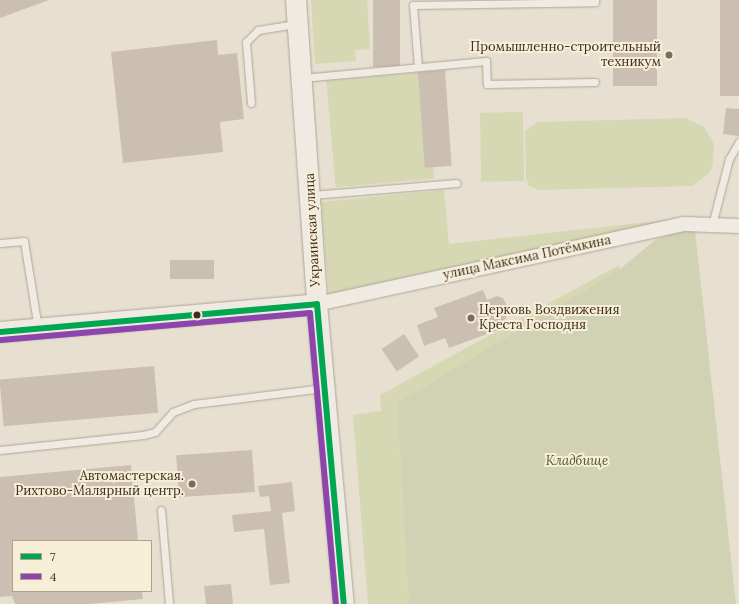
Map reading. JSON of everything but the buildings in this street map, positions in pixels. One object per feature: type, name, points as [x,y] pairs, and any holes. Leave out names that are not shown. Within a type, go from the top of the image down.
[{"type":"street","name":"Украинская улица","points":[[296,0],[312,195],[317,304],[344,604]]},
{"type":"street","name":"улица Максима Потёмкина","points":[[317,304],[684,224],[739,226]]},
{"type":"street","points":[[0,332],[317,304]]},
{"type":"lane","points":[[418,67],[413,3],[596,2],[596,0]]},
{"type":"lane","points":[[251,103],[246,42],[258,30],[298,24]]},
{"type":"lane","points":[[302,78],[486,61],[487,84],[595,82]]},
{"type":"lane","points":[[712,225],[729,159],[739,142]]},
{"type":"lane","points":[[312,195],[457,183]]},
{"type":"lane","points":[[0,243],[24,241],[38,328]]},
{"type":"lane","points":[[0,450],[143,435],[155,432],[173,412],[194,404],[325,388]]},
{"type":"lane","points":[[161,510],[169,604]]},
{"type":"green space","points":[[311,0],[367,0],[370,49],[355,50],[356,61],[315,64]]},
{"type":"green space","points":[[425,72],[434,179],[336,187],[326,81]]},
{"type":"green space","points":[[523,112],[524,181],[481,182],[480,113]]},
{"type":"green space","points":[[686,118],[704,127],[714,144],[713,165],[709,173],[693,186],[539,190],[529,186],[526,178],[525,131],[537,122]]},
{"type":"green space","points":[[444,190],[449,244],[674,219],[329,295],[321,202]]},
{"type":"green space","name":"Кладбище","points":[[679,231],[695,231],[736,604],[409,604],[397,403],[620,269],[655,240]]},
{"type":"green space","points":[[619,265],[620,269],[397,403],[409,604],[368,604],[353,415],[381,411],[380,395]]},
{"type":"transit line","name":"7","points":[[0,332],[317,304],[344,604]]},
{"type":"transit line","name":"4","points":[[1,340],[310,313],[336,604]]},
{"type":"place","name":"Промышленно-строительный техникум","points":[[669,55]]},
{"type":"place","name":"Церковь Воздвижения Креста Господня","points":[[471,318]]},
{"type":"place","name":"Автомастерская. Рихтово-Малярный центр.","points":[[192,484]]}]
